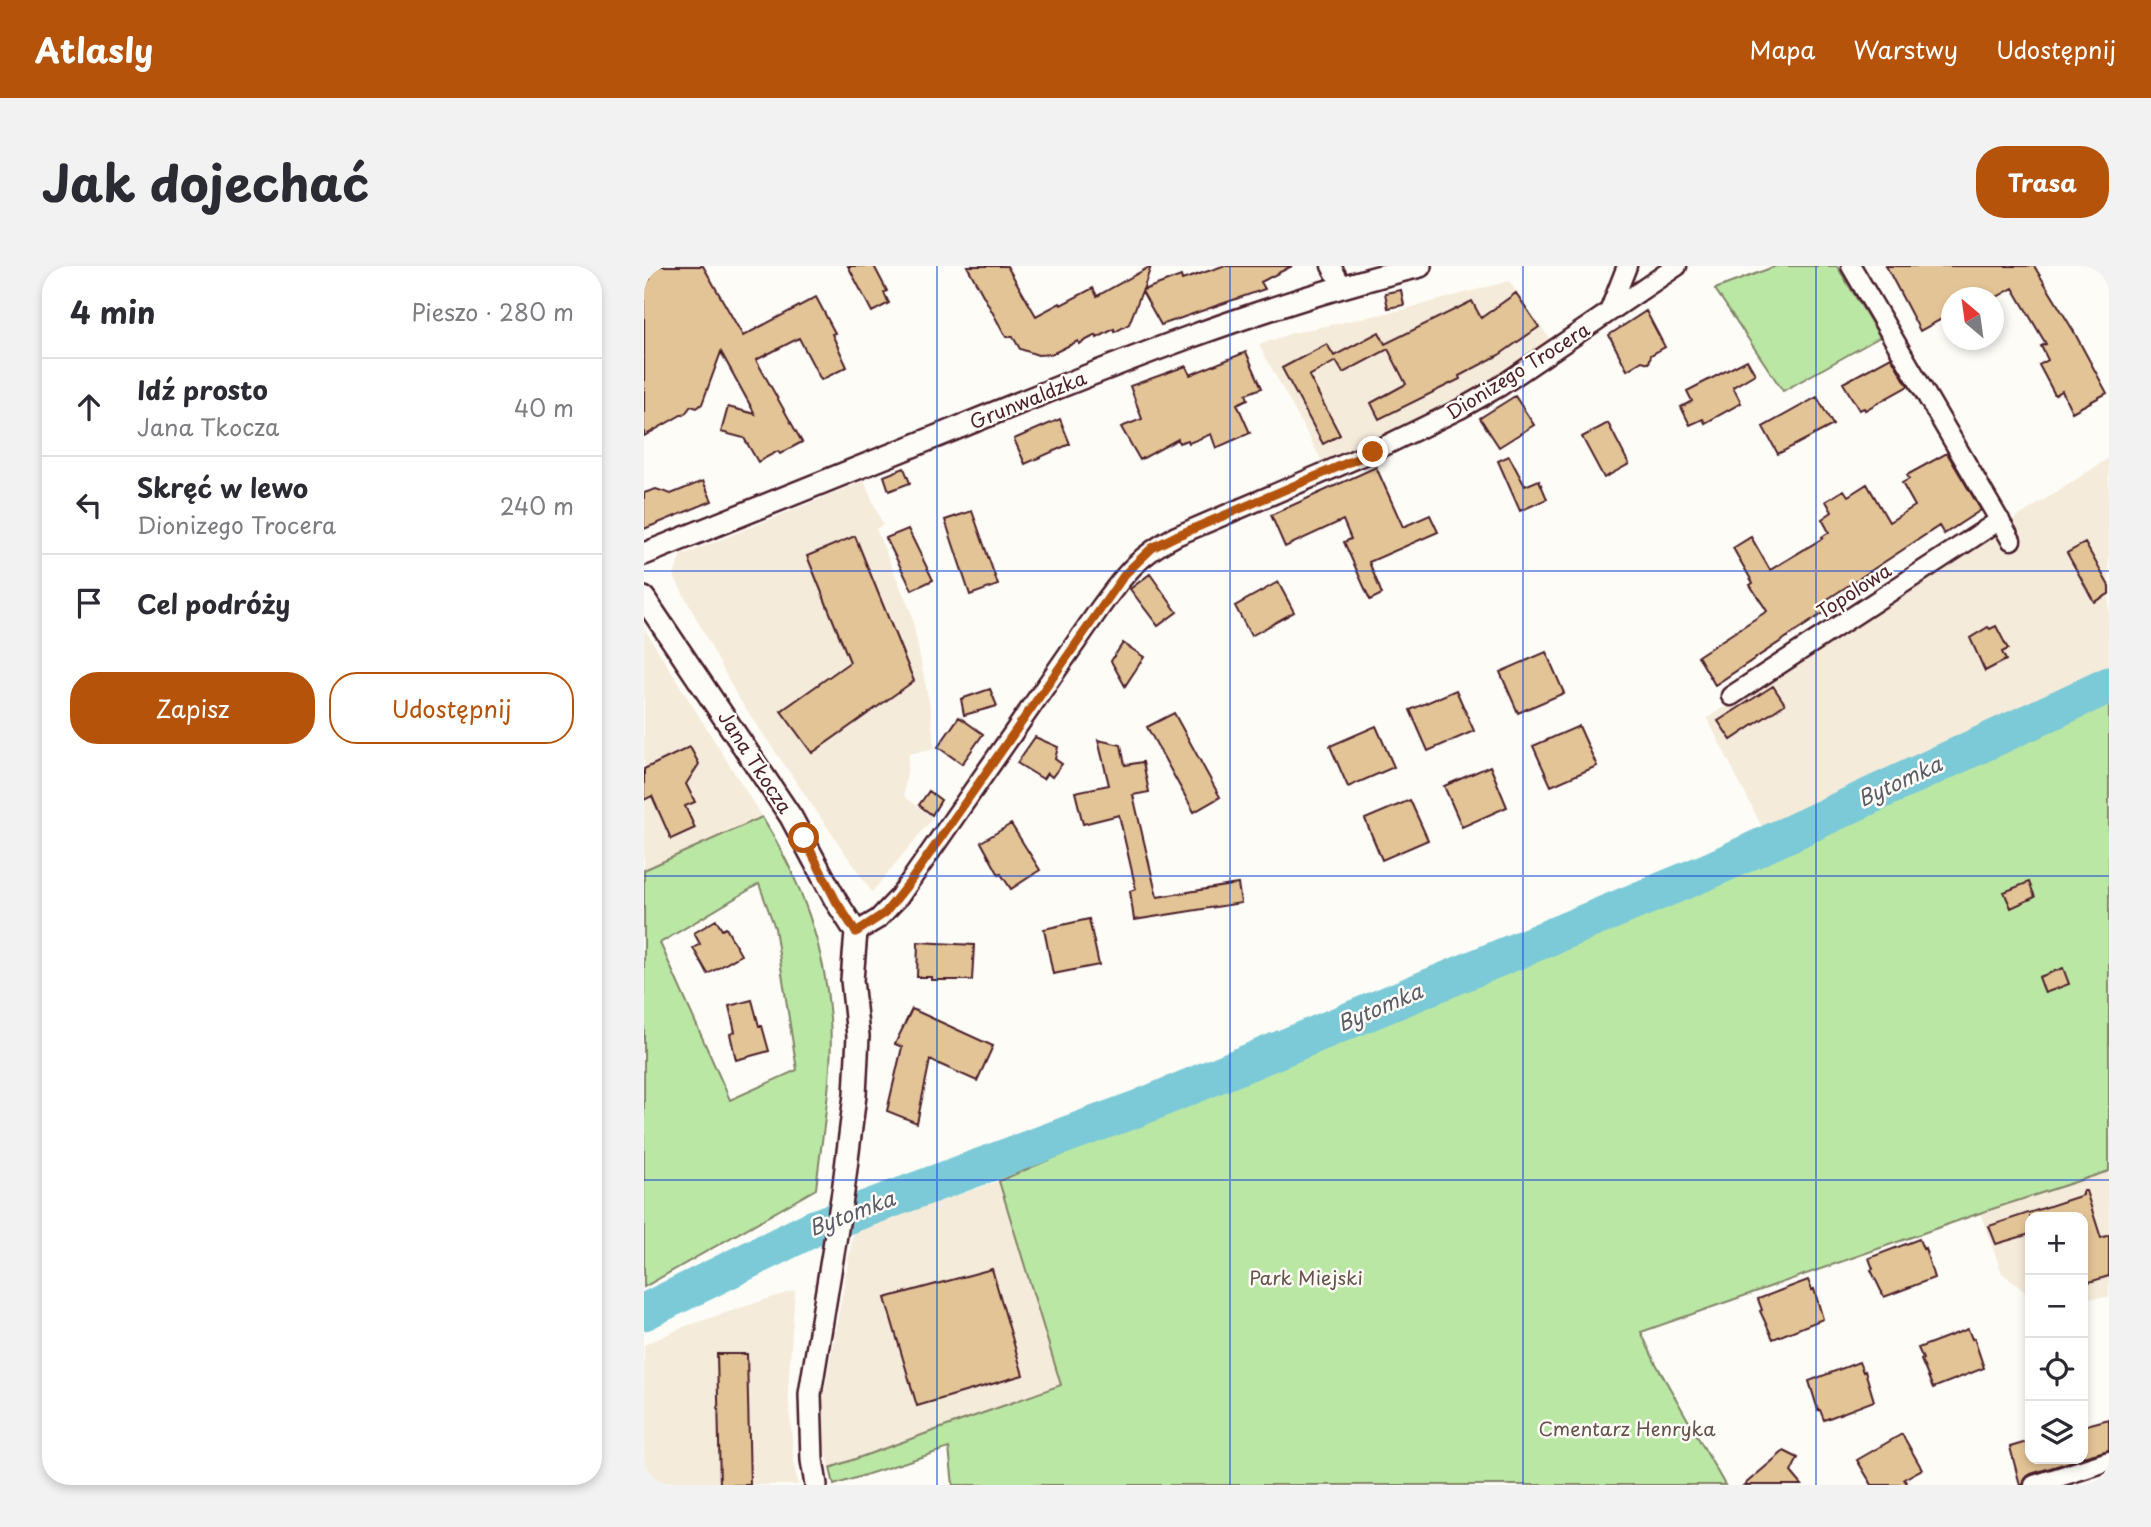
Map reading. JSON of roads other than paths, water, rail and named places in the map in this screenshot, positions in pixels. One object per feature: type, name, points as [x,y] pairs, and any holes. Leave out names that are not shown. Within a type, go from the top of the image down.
[{"type":"street","points":[[1331,266],[1342,286]]},
{"type":"street","name":"Grunwaldzka","points":[[644,554],[1082,378],[1231,323],[1342,286],[1420,266]]},
{"type":"street","name":"Dionizego Trocera","points":[[1609,312],[1628,266]]},
{"type":"street","name":"Dionizego Trocera","points":[[856,932],[878,919],[899,897],[1117,585],[1152,548],[1405,437],[1460,410],[1499,387],[1676,266]]},
{"type":"street","points":[[1850,266],[2011,540]]},
{"type":"street","name":"Topolowa","points":[[1731,696],[2000,520]]},
{"type":"street","name":"Jana Tkocza","points":[[644,598],[791,817],[836,901],[856,932]]},
{"type":"street","points":[[816,1485],[812,1460],[810,1394],[843,1192],[855,1095],[858,1036],[852,980],[856,932]]},
{"type":"street","points":[[2034,1485],[2109,1461]]},
{"type":"waterway","name":"Bytomka","points":[[644,1312],[814,1228],[1139,1108],[1711,870],[2109,685]]},
{"type":"park label","name":"Park Miejski","points":[[1306,1278]]},
{"type":"park label","name":"Cmentarz Henryka","points":[[1627,1429]]}]
